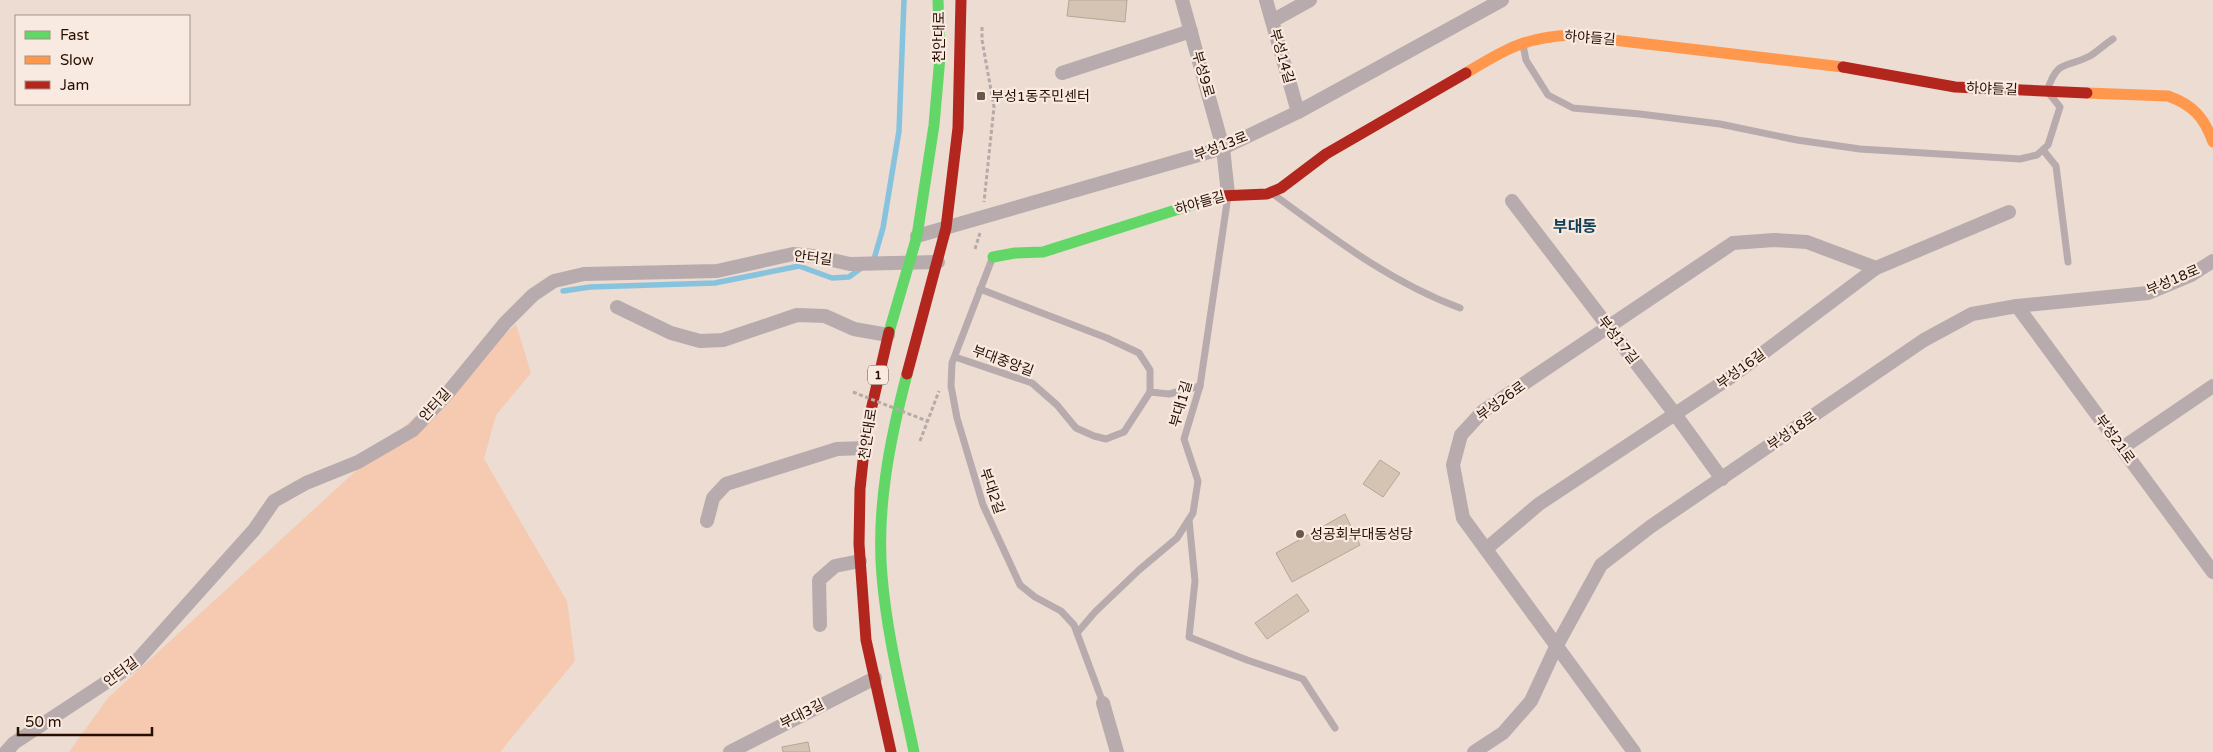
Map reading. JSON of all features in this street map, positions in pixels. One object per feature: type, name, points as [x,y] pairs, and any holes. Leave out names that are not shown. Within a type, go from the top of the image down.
[{"type":"main road","name":"천안대로","points":[[891,752],[866,640],[860,561],[860,489],[865,448],[888,335],[917,236],[934,125],[940,57],[938,0]]},
{"type":"main road","name":"천안대로","points":[[914,752],[890,635],[882,576],[881,522],[895,419],[946,228],[958,128],[961,0]]},
{"type":"main road","name":"하야들길","points":[[993,257],[1015,253],[1044,252],[1228,194],[1270,192],[1281,188],[1326,154],[1491,58],[1523,42],[1546,36],[1571,35],[1835,66],[1955,87],[2168,96],[2190,104],[2206,125],[2213,142]]},
{"type":"street","name":"부성9로","points":[[1182,0],[1224,148],[1228,194]]},
{"type":"street","name":"부성14길","points":[[1266,0],[1298,112]]},
{"type":"street","points":[[1272,21],[1310,0]]},
{"type":"street","name":"부성13로","points":[[917,236],[982,219],[1224,148],[1298,112],[1502,0]]},
{"type":"street","points":[[1062,73],[1191,31]]},
{"type":"street","name":"부성17길","points":[[1512,201],[1675,414],[1722,479]]},
{"type":"street","name":"부성16길","points":[[1486,549],[1538,504],[1731,377],[1876,268],[2009,212]]},
{"type":"street","name":"부성26로","points":[[1634,752],[1463,518],[1453,465],[1461,435],[1483,411],[1734,243],[1774,240],[1807,242],[1876,268]]},
{"type":"street","name":"안터길","points":[[6,752],[14,743],[134,664],[254,530],[274,501],[306,483],[358,462],[413,430],[446,395],[505,323],[533,295],[554,281],[584,274],[716,271],[793,254],[814,256],[850,264],[884,265],[938,262]]},
{"type":"street","name":"부성18로","points":[[1474,752],[1503,733],[1531,701],[1556,647],[1600,565],[1650,527],[1924,340],[1972,314],[2017,306],[2148,292],[2191,275],[2213,261]]},
{"type":"street","name":"부성21로","points":[[2017,306],[2213,572]]},
{"type":"street","points":[[617,307],[671,333],[700,341],[723,340],[797,315],[825,316],[854,329],[888,335]]},
{"type":"street","points":[[2122,448],[2213,386]]},
{"type":"street","points":[[707,521],[713,498],[726,484],[838,449],[865,448]]},
{"type":"street","points":[[820,625],[819,580],[835,566],[860,561]]},
{"type":"street","name":"부대3길","points":[[730,752],[875,678]]},
{"type":"street","points":[[1104,703],[1117,752]]},
{"type":"lane","points":[[1523,42],[1526,60],[1548,95],[1573,108],[1720,124],[1797,140],[1860,149],[2020,159],[2038,155],[2048,145],[2060,106],[2047,91],[2053,73],[2066,63],[2090,56],[2113,39]]},
{"type":"lane","points":[[2043,150],[2056,166],[2068,262]]},
{"type":"lane","points":[[1270,192],[1362,259],[1429,296],[1460,308]]},
{"type":"lane","name":"부대1길","points":[[1077,633],[1095,612],[1138,570],[1177,538],[1193,514],[1198,481],[1184,439],[1200,386],[1228,194]]},
{"type":"lane","name":"부대2길","points":[[993,257],[955,357],[951,386],[957,418],[982,506],[1020,585],[1036,597],[1061,611],[1074,625],[1104,703]]},
{"type":"lane","points":[[980,289],[1107,338],[1139,353],[1150,370],[1150,392],[1169,394],[1200,386]]},
{"type":"lane","name":"부대중앙길","points":[[955,357],[1032,383],[1057,405],[1076,428],[1106,439],[1124,432],[1150,392]]},
{"type":"lane","points":[[1189,520],[1195,580],[1189,637],[1247,660],[1303,679],[1335,728]]},
{"type":"path","points":[[975,251],[980,235],[994,107],[982,40],[982,24]]},
{"type":"path","points":[[920,441],[939,391]]},
{"type":"path","points":[[853,392],[927,421]]},
{"type":"shaded area","points":[[516,324],[531,373],[496,415],[484,459],[567,601],[575,661],[500,752],[69,752],[108,698]]},
{"type":"building","points":[[1069,0],[1127,0],[1125,22],[1067,16]]},
{"type":"building","points":[[1380,460],[1400,473],[1383,497],[1363,484]]},
{"type":"building","points":[[1345,514],[1360,545],[1292,582],[1276,553]]},
{"type":"building","points":[[1297,594],[1309,611],[1267,639],[1255,623]]},
{"type":"building","points":[[808,742],[810,752],[783,752],[782,747]]},
{"type":"waterway","points":[[871,261],[874,259],[883,228],[899,131],[904,0]]},
{"type":"waterway","points":[[563,291],[590,287],[715,283],[799,266],[832,278],[849,277],[864,266]]},
{"type":"traffic: fast","points":[[889,332],[917,236],[934,125],[940,57],[938,0]]},
{"type":"traffic: fast","points":[[993,257],[1015,253],[1043,252],[1220,196]]},
{"type":"traffic: fast","points":[[907,374],[886,474],[881,525],[881,551],[887,621],[914,752]]},
{"type":"traffic: slow","points":[[1466,73],[1516,46],[1555,36],[1571,35],[1843,67]]},
{"type":"traffic: slow","points":[[2087,93],[2168,96],[2184,103],[2196,113],[2206,126],[2213,142]]},
{"type":"traffic: jam","points":[[907,374],[946,228],[958,128],[961,0]]},
{"type":"traffic: jam","points":[[1843,67],[1955,87],[2087,93]]},
{"type":"traffic: jam","points":[[1220,196],[1267,194],[1281,188],[1326,154],[1466,73]]},
{"type":"traffic: jam","points":[[889,332],[866,432],[860,489],[859,544],[866,640],[891,752]]},
{"type":"place","name":"부성1동주민센터","points":[[981,96]]},
{"type":"place","name":"성공회부대동성당","points":[[1300,534]]},
{"type":"district","name":"부대동","points":[[1575,227]]}]
